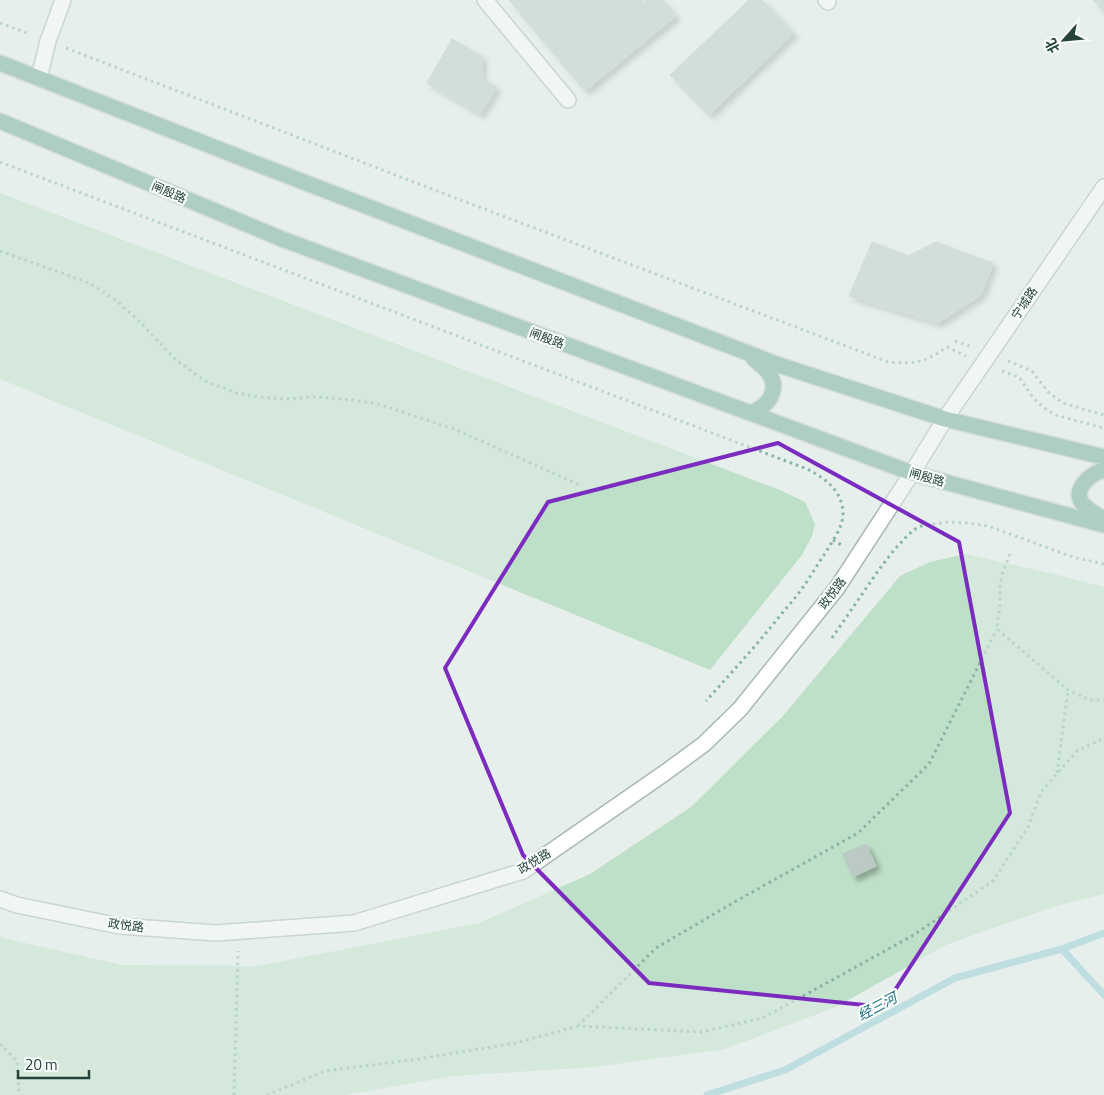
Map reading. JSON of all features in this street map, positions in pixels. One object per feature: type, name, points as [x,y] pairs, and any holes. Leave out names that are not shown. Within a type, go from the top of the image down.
[{"type":"main road","points":[[0,62],[257,164],[779,365],[945,419],[1104,457]]},
{"type":"main road","name":"闸殷路","points":[[0,121],[282,240],[912,473],[1104,525]]},
{"type":"main road","points":[[745,352],[762,366],[769,374],[773,384],[773,393],[767,402],[760,410],[750,413]]},
{"type":"main road","points":[[1104,470],[1088,479],[1079,489],[1079,498],[1086,508],[1104,519]]},
{"type":"street","points":[[39,78],[48,41],[63,0]]},
{"type":"street","points":[[485,0],[568,100]]},
{"type":"street","name":"宁城路","points":[[945,419],[1104,187]]},
{"type":"street","name":"政悦路","points":[[0,899],[17,906],[119,926],[216,933],[239,932],[354,923],[523,871],[704,744],[740,709],[837,588],[945,419]]},
{"type":"path","points":[[0,23],[858,352],[888,362],[912,363],[924,361],[947,347]]},
{"type":"path","points":[[0,162],[820,475],[831,484],[838,494],[842,505],[843,515],[833,540],[801,591],[754,649],[706,701]]},
{"type":"path","points":[[0,250],[84,281],[99,289],[118,302],[175,359],[205,381],[222,388],[259,397],[282,399],[317,397],[378,404],[454,429],[580,486]]},
{"type":"path","points":[[955,341],[990,353],[1032,371],[1048,392],[1063,403],[1104,415]]},
{"type":"path","points":[[1019,377],[1042,408],[1055,415],[1104,428]]},
{"type":"path","points":[[832,638],[878,571],[908,535],[924,525],[968,523],[988,526],[1073,557],[1104,564]]},
{"type":"path","points":[[578,1026],[656,948],[746,895],[858,833],[929,764],[997,629],[1000,584],[1010,554]]},
{"type":"path","points":[[997,629],[1068,690],[1090,700],[1104,700]]},
{"type":"path","points":[[1057,774],[1068,690]]},
{"type":"path","points":[[267,1095],[324,1071],[418,1059],[516,1043],[578,1026],[701,1032],[763,1018],[912,936],[993,881],[1028,827],[1040,792],[1077,751],[1104,738]]},
{"type":"path","points":[[234,1095],[239,932]]},
{"type":"path","points":[[0,1044],[17,1062],[19,1095]]},
{"type":"highlighted area","points":[[778,443],[959,542],[1010,813],[884,1007],[649,983],[523,855],[445,668],[548,502]]},
{"type":"green space","points":[[0,193],[780,490],[805,502],[815,524],[812,536],[802,555],[710,670],[0,379]]},
{"type":"green space","points":[[966,554],[1104,587],[1104,894],[1056,906],[948,944],[836,1007],[725,1049],[595,1067],[454,1076],[344,1095],[0,1095],[0,936],[123,965],[258,966],[479,923],[590,874],[691,807],[783,716],[900,576],[930,562]]},
{"type":"building","points":[[509,0],[642,0],[644,2],[647,0],[663,0],[676,16],[585,91]]},
{"type":"building","points":[[749,0],[762,0],[794,33],[709,115],[670,75]]},
{"type":"building","points":[[1093,0],[1104,0],[1104,11]]},
{"type":"building","points":[[452,39],[482,56],[482,78],[497,87],[480,114],[427,83]]},
{"type":"building","points":[[872,242],[908,256],[936,242],[993,263],[981,295],[938,323],[849,296]]},
{"type":"building","points":[[866,844],[876,866],[853,877],[843,854]]},
{"type":"waterway","name":"经三河","points":[[707,1095],[785,1070],[955,978],[1062,949],[1104,933]]},
{"type":"waterway","points":[[1062,949],[1104,995]]}]
